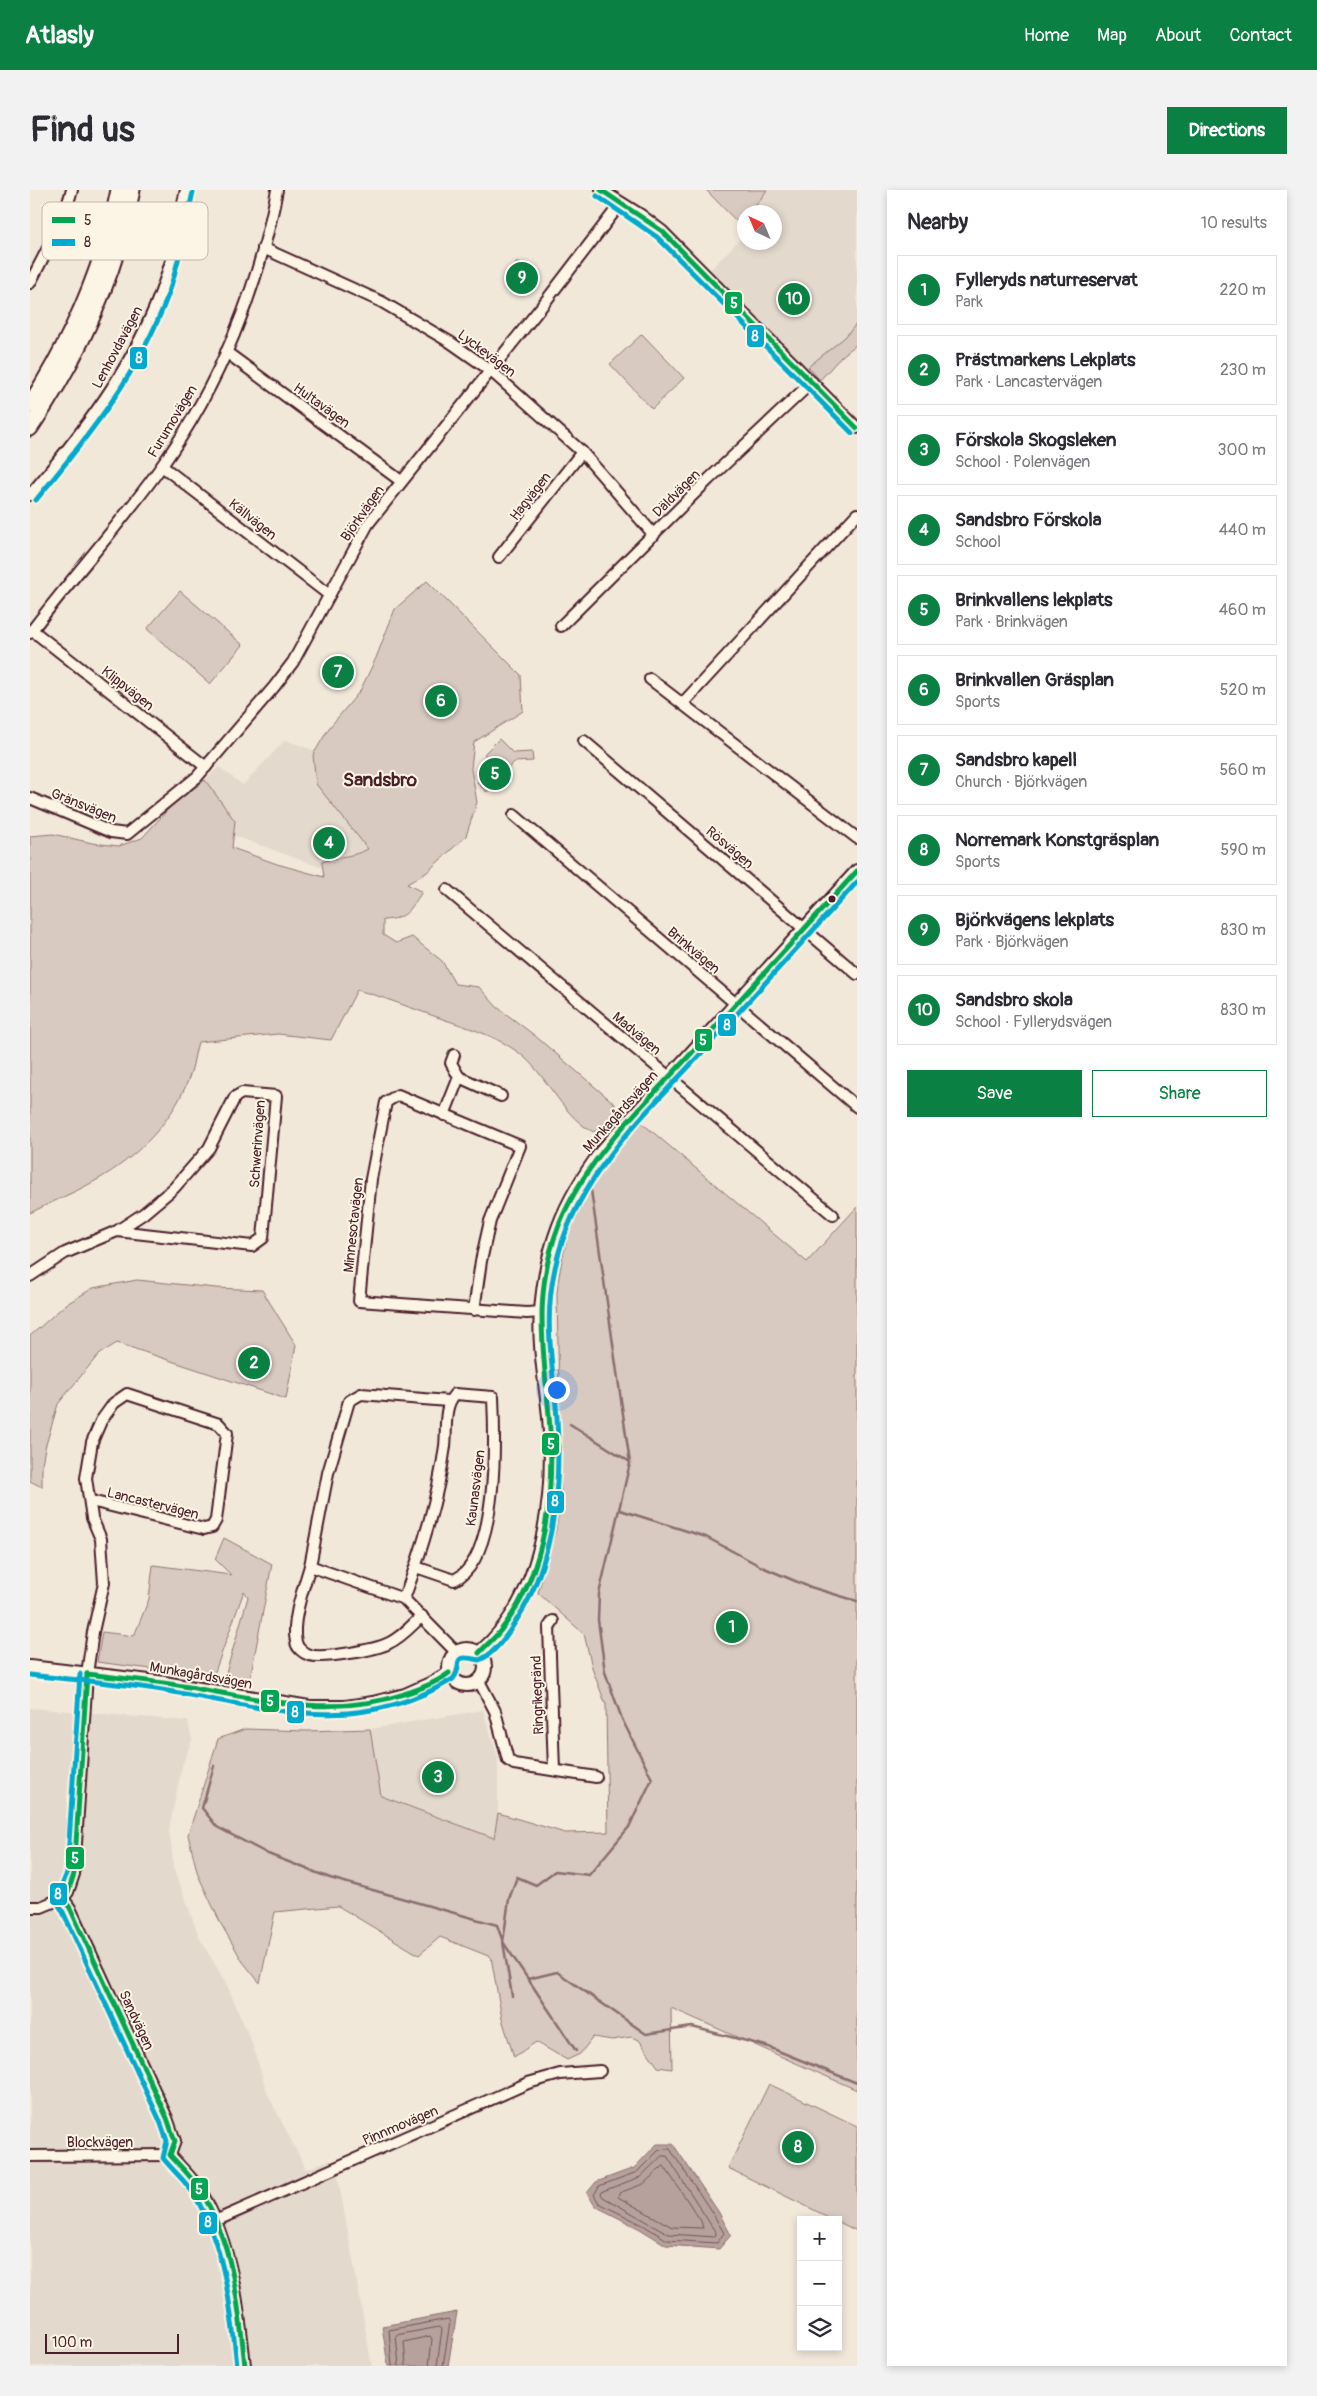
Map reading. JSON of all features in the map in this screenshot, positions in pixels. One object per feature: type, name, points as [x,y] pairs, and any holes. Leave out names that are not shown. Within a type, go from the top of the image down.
[{"type":"main road","points":[[30,404],[71,334],[100,260]]},
{"type":"main road","points":[[30,428],[65,372],[94,313],[113,260]]},
{"type":"street","points":[[68,202],[72,190]]},
{"type":"street","name":"Furumovägen","points":[[31,632],[162,466],[189,422],[226,352],[263,248],[277,190]]},
{"type":"street","points":[[601,190],[642,215],[682,251],[857,428]]},
{"type":"street","name":"Björkvägen","points":[[127,834],[182,791],[254,713],[293,662],[328,594],[368,524],[621,203]]},
{"type":"street","name":"Lyckevägen","points":[[263,248],[382,302],[450,342],[490,370],[582,452],[654,535]]},
{"type":"street","points":[[30,283],[42,260]]},
{"type":"street","name":"Lenhovdavägen","points":[[30,495],[98,412],[134,351],[161,291],[172,260]]},
{"type":"street","name":"Hultavägen","points":[[226,352],[401,481]]},
{"type":"street","name":"Däldvägen","points":[[561,626],[709,479],[812,382]]},
{"type":"street","name":"Hagvägen","points":[[499,557],[582,452]]},
{"type":"street","name":"Källvägen","points":[[162,466],[328,594]]},
{"type":"street","points":[[683,703],[857,514]]},
{"type":"street","name":"Klippvägen","points":[[31,632],[206,767]]},
{"type":"street","points":[[650,679],[857,838]]},
{"type":"street","name":"Rösvägen","points":[[584,741],[857,974]]},
{"type":"street","name":"Gränsvägen","points":[[30,798],[111,832],[127,834]]},
{"type":"street","name":"Brinkvägen","points":[[514,815],[857,1107]]},
{"type":"street","name":"Munkagårdsvägen","points":[[479,1653],[500,1630],[516,1605],[529,1578],[546,1524],[551,1468],[541,1312],[556,1231],[568,1201],[602,1151],[857,871]]},
{"type":"street","name":"Madvägen","points":[[447,890],[833,1215]]},
{"type":"street","points":[[454,1055],[451,1063],[459,1077],[501,1096]]},
{"type":"street","points":[[444,1115],[459,1077]]},
{"type":"street","name":"Schwerinvägen","points":[[30,1276],[65,1253],[117,1231],[158,1202],[195,1165],[217,1136],[236,1096],[242,1093],[276,1096],[263,1238],[258,1244],[252,1246],[117,1231]]},
{"type":"street","name":"Minnesotavägen","points":[[474,1310],[481,1261],[490,1221],[520,1146],[398,1095],[386,1102],[370,1179],[359,1301],[474,1310],[541,1312]]},
{"type":"street","name":"Lancastervägen","points":[[87,1674],[93,1632],[104,1583],[101,1539],[92,1518],[91,1501],[86,1478],[92,1442],[101,1421],[114,1403],[127,1394],[220,1424],[227,1433],[216,1520],[212,1527],[204,1529],[91,1501]]},
{"type":"street","name":"Kaunasvägen","points":[[416,1567],[454,1580],[461,1577],[477,1552],[488,1517],[494,1468],[493,1397],[455,1394],[448,1401],[361,1394],[349,1401],[328,1473],[310,1566],[295,1628],[296,1642],[300,1650],[309,1655],[371,1650],[387,1645],[399,1638],[422,1616]]},
{"type":"street","points":[[404,1600],[432,1519],[445,1444],[448,1401]]},
{"type":"street","points":[[310,1566],[404,1600],[456,1652]]},
{"type":"street","name":"Ringrikegränd","points":[[553,1621],[548,1627],[554,1770]]},
{"type":"street","points":[[465,1648],[479,1653],[486,1667],[479,1681],[470,1685],[460,1684],[450,1672],[450,1661],[456,1652],[465,1648]]},
{"type":"street","name":"Munkagårdsvägen","points":[[30,1667],[158,1682],[309,1707],[346,1707],[373,1703],[405,1695],[432,1683],[450,1672]]},
{"type":"street","points":[[30,1907],[40,1907],[63,1898],[68,1892],[74,1874],[87,1674]]},
{"type":"street","points":[[479,1681],[494,1711],[508,1760],[514,1764],[596,1778]]},
{"type":"street","name":"Sandvägen","points":[[63,1898],[70,1908],[167,2118],[175,2141],[170,2155]]},
{"type":"street","name":"Pinnmovägen","points":[[215,2221],[528,2083],[560,2074],[600,2071]]},
{"type":"street","points":[[170,2155],[201,2192],[215,2221],[238,2295],[245,2366]]},
{"type":"street","name":"Blockvägen","points":[[30,2156],[170,2155]]},
{"type":"shaded area","points":[[706,190],[767,190],[756,205],[737,205],[737,222]]},
{"type":"shaded area","points":[[767,190],[857,190],[857,323],[845,337],[803,373],[706,274],[737,242],[737,250],[782,250],[782,205],[756,205]]},
{"type":"shaded area","points":[[518,261],[537,281],[528,293],[515,285],[507,276]]},
{"type":"shaded area","points":[[857,323],[857,344],[841,357],[820,380],[808,367],[845,337]]},
{"type":"shaded area","points":[[642,334],[684,378],[652,409],[610,364]]},
{"type":"shaded area","points":[[427,581],[521,675],[523,711],[474,742],[471,769],[477,802],[466,836],[426,873],[407,884],[422,892],[407,913],[397,918],[383,920],[383,935],[396,943],[412,937],[442,961],[455,984],[479,987],[497,1007],[534,1035],[615,1104],[611,1120],[594,1132],[584,1126],[566,1109],[524,1057],[492,1037],[357,990],[331,1040],[278,1034],[198,1042],[191,1072],[176,1106],[153,1136],[111,1172],[30,1213],[30,836],[53,834],[92,843],[119,846],[142,838],[173,804],[205,780],[235,821],[232,848],[277,864],[324,877],[322,862],[357,854],[368,849],[316,784],[313,755],[329,728],[360,691],[376,658],[395,609]]},
{"type":"shaded area","points":[[180,591],[243,645],[210,684],[147,629]]},
{"type":"shaded area","points":[[499,739],[513,753],[532,752],[533,761],[514,762],[487,792],[477,783],[494,764],[484,754]]},
{"type":"shaded area","points":[[285,740],[319,752],[422,804],[339,874],[169,812],[219,767],[243,785]]},
{"type":"shaded area","points":[[642,1123],[807,1262],[857,1207],[857,2090],[671,2008],[672,2069],[658,2067],[639,2040],[631,2037],[612,2040],[593,2037],[580,2054],[567,2060],[536,2042],[514,2057],[502,2019],[491,1957],[440,1937],[419,1955],[338,1906],[275,1912],[260,1983],[243,1962],[221,1924],[198,1875],[188,1835],[218,1739],[245,1729],[306,1731],[370,1729],[381,1796],[494,1838],[498,1813],[565,1833],[608,1832],[606,1705],[593,1671],[584,1634],[538,1593],[556,1530],[561,1497],[557,1293],[560,1269],[573,1222],[583,1200],[608,1159]]},
{"type":"shaded area","points":[[137,1280],[216,1288],[262,1290],[296,1345],[286,1399],[117,1343],[99,1354],[58,1404],[45,1448],[42,1464],[42,1487],[30,1481],[30,1336],[65,1305],[93,1288]]},
{"type":"shaded area","points":[[224,1538],[272,1564],[249,1684],[228,1688],[222,1687],[248,1597],[244,1591],[213,1677],[97,1662],[102,1632],[134,1636],[149,1599],[153,1565],[231,1575],[215,1559]]},
{"type":"shaded area","points":[[30,1708],[188,1721],[192,1740],[182,1766],[169,1829],[174,1867],[199,1937],[227,1985],[252,2043],[268,2095],[306,2169],[330,2160],[338,2177],[372,2366],[30,2366]]},
{"type":"shaded area","points":[[483,1710],[498,1758],[498,1813],[494,1838],[381,1796],[370,1729]]},
{"type":"shaded area","points":[[769,2084],[857,2126],[857,2231],[842,2224],[842,2216],[826,2216],[728,2168]]},
{"type":"water","points":[[657,2144],[673,2144],[718,2211],[731,2235],[719,2249],[666,2245],[640,2229],[595,2206],[587,2193],[596,2182],[634,2168]]},
{"type":"water","points":[[457,2312],[448,2366],[388,2366],[382,2326]]},
{"type":"waterway","points":[[512,1996],[503,1942],[509,1899],[517,1877],[536,1885],[555,1871],[589,1875],[629,1827],[652,1779],[622,1719],[605,1672],[598,1620],[599,1594],[630,1463],[591,1190]]},
{"type":"waterway","points":[[570,1424],[630,1462]]},
{"type":"waterway","points":[[620,1510],[706,1537],[762,1567],[807,1586],[857,1601]]},
{"type":"waterway","points":[[214,1766],[202,1808],[217,1827],[268,1854],[330,1878],[497,1925],[503,1942],[528,1979],[557,1972],[646,2034],[692,2027],[766,2046],[857,2083]]},
{"type":"waterway","points":[[528,1979],[576,2051]]},
{"type":"transit line","name":"5","points":[[601,190],[662,231],[857,428]]},
{"type":"transit line","name":"8","points":[[191,202],[193,192]]},
{"type":"transit line","name":"8","points":[[597,196],[657,237],[852,433]]},
{"type":"transit line","name":"8","points":[[36,500],[111,403],[143,351],[168,295],[178,260]]},
{"type":"transit line","name":"5","points":[[479,1653],[499,1633],[517,1607],[529,1582],[545,1527],[551,1471],[551,1442],[543,1342],[543,1296],[551,1249],[570,1201],[599,1156],[633,1116],[857,871]]},
{"type":"transit line","name":"8","points":[[30,1675],[162,1690],[275,1710],[346,1713],[381,1708],[417,1697],[453,1679],[460,1659],[479,1660],[490,1654],[509,1632],[529,1598],[539,1574],[553,1523],[558,1471],[558,1444],[549,1325],[551,1287],[564,1235],[578,1205],[595,1176],[637,1123],[857,882]]},
{"type":"transit line","name":"5","points":[[87,1674],[176,1685],[270,1701],[324,1706],[351,1705],[404,1694],[422,1688],[449,1673]]},
{"type":"transit line","name":"8","points":[[80,1674],[67,1873],[56,1900],[160,2121],[167,2141],[163,2158],[192,2191],[213,2236],[225,2278],[237,2366]]},
{"type":"transit line","name":"5","points":[[87,1674],[74,1874],[68,1892],[63,1898],[70,1908],[167,2118],[175,2141],[170,2155],[190,2176],[200,2190],[220,2231],[233,2275],[245,2366]]},
{"type":"place","name":"Björkvägens lekplats","points":[[522,278]]},
{"type":"place","name":"Sandsbro skola","points":[[794,299]]},
{"type":"place","name":"Sandsbro kapell","points":[[338,672]]},
{"type":"place","name":"Brinkvallen Gräsplan","points":[[441,701]]},
{"type":"place","name":"Brinkvallens lekplats","points":[[495,774]]},
{"type":"place","name":"Sandsbro Förskola","points":[[329,843]]},
{"type":"place","name":"Prästmarkens Lekplats","points":[[254,1363]]},
{"type":"place","name":"Fylleryds naturreservat","points":[[732,1627]]},
{"type":"place","name":"Förskola Skogsleken","points":[[438,1777]]},
{"type":"place","name":"Norremark Konstgräsplan","points":[[798,2147]]},
{"type":"district","name":"Sandsbro","points":[[380,779]]}]
